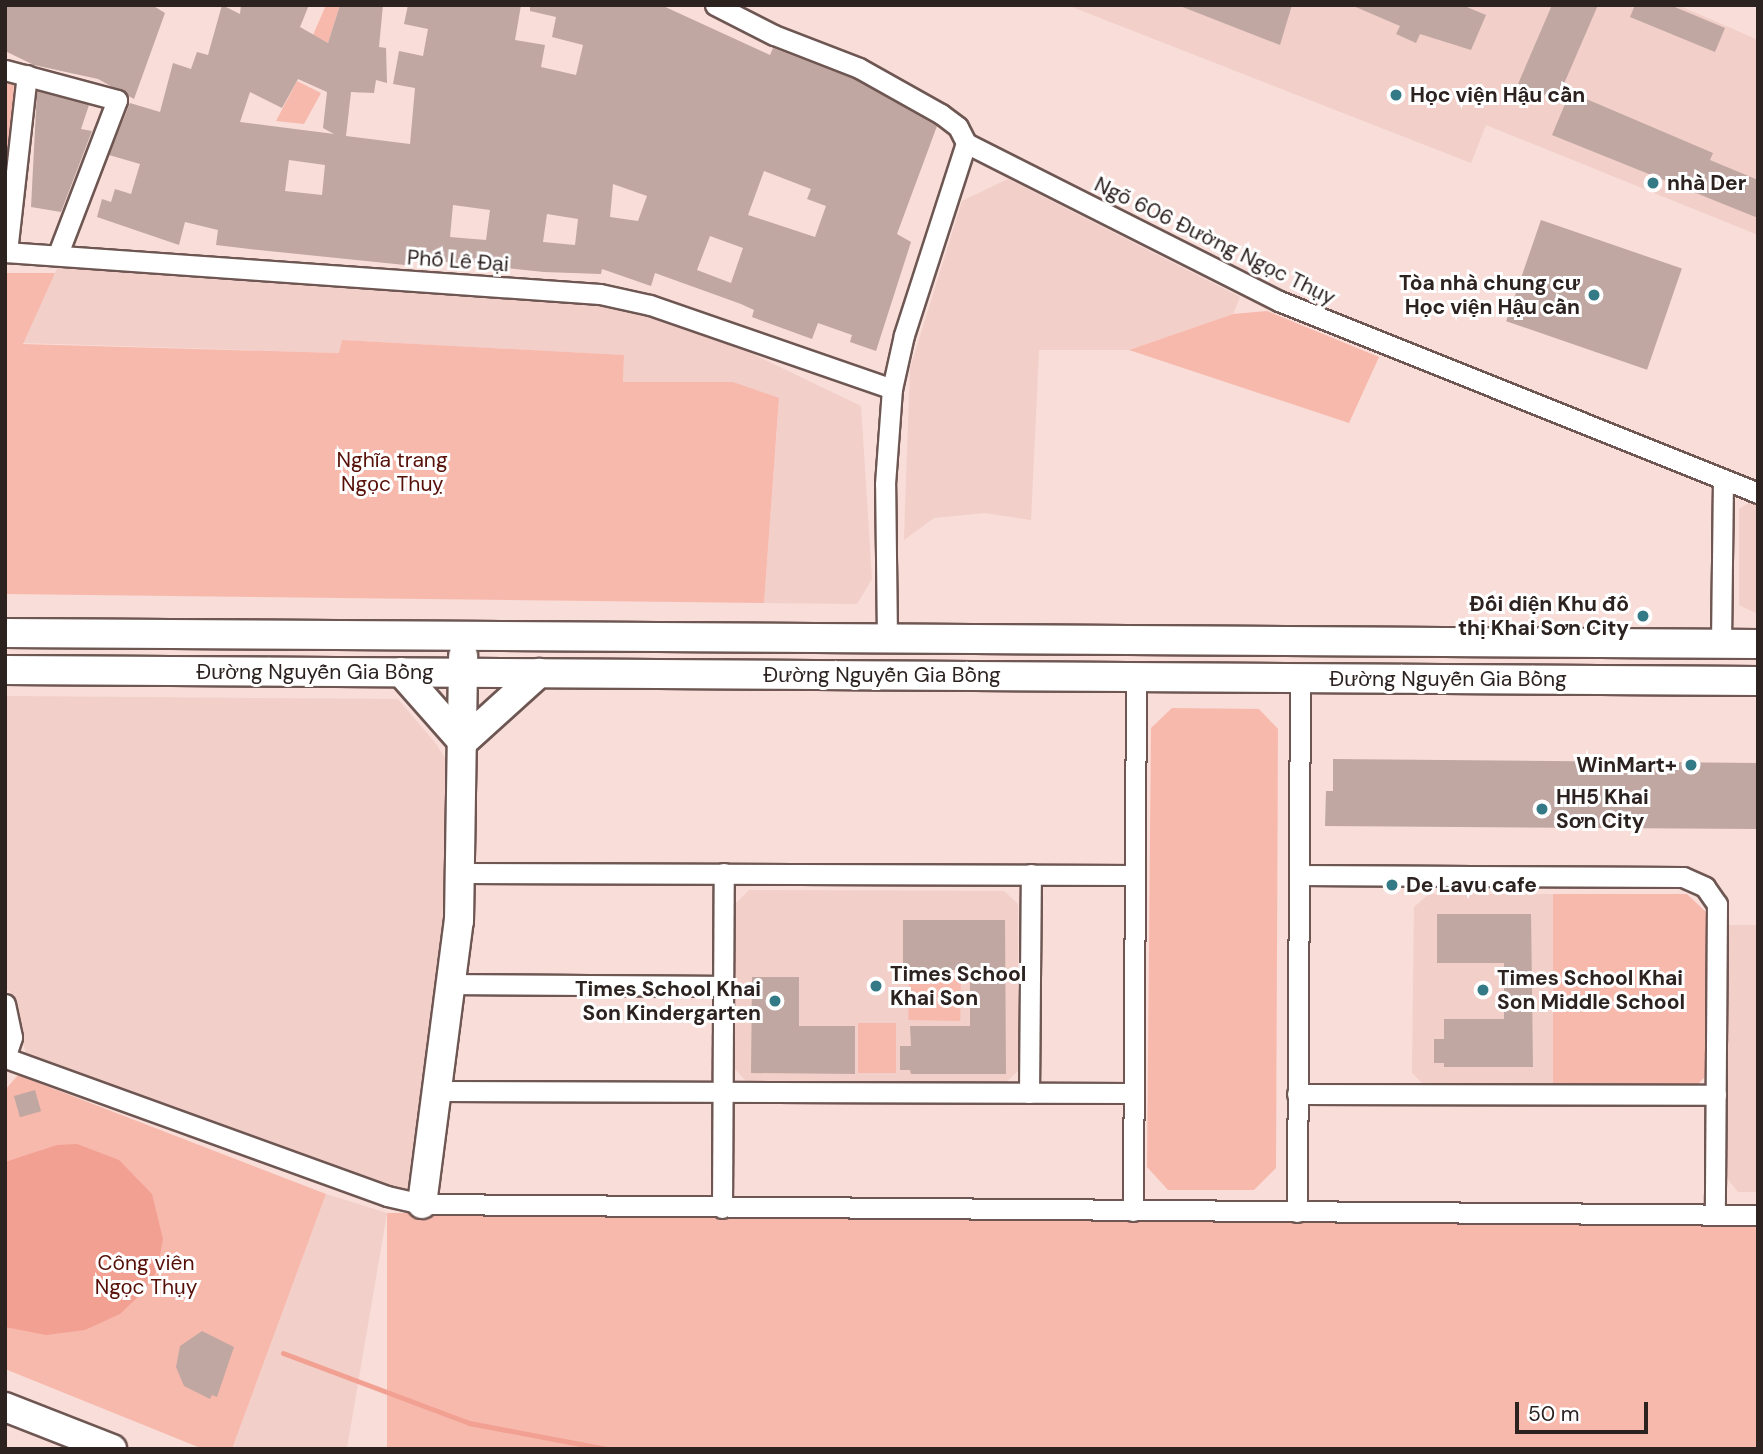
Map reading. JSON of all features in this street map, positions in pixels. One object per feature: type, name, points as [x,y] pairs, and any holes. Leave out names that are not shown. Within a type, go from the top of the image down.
[{"type":"main road","name":"Đường Nguyễn Gia Bồng","points":[[5,633],[1758,644]]},
{"type":"main road","points":[[422,1204],[453,984],[461,873],[463,636]]},
{"type":"main road","points":[[1136,640],[1136,677]]},
{"type":"main road","points":[[1300,641],[1300,678]]},
{"type":"main road","name":"Đường Nguyễn Gia Bồng","points":[[5,670],[1758,681]]},
{"type":"main road","points":[[401,672],[463,742]]},
{"type":"main road","points":[[463,742],[538,673]]},
{"type":"main road","points":[[5,1406],[111,1449]]},
{"type":"street","name":"Ngõ 606 Đường Ngọc Thụy","points":[[715,5],[774,35],[859,68],[921,102],[958,127],[967,143],[1279,301],[1758,492]]},
{"type":"street","points":[[5,70],[117,100],[58,254]]},
{"type":"street","points":[[6,251],[27,75]]},
{"type":"street","points":[[887,638],[885,484],[892,389],[904,335],[967,143]]},
{"type":"street","name":"Phố Lê Đại","points":[[6,251],[600,294],[650,305],[892,389]]},
{"type":"street","points":[[1721,643],[1724,479]]},
{"type":"street","points":[[1133,1211],[1136,677]]},
{"type":"street","points":[[1297,1212],[1300,678]]},
{"type":"street","points":[[461,873],[1135,875]]},
{"type":"street","points":[[722,1208],[724,873]]},
{"type":"street","points":[[1029,1093],[1031,874]]},
{"type":"street","points":[[1298,875],[1683,877],[1695,881],[1717,904],[1715,1215]]},
{"type":"street","points":[[453,984],[724,985]]},
{"type":"street","points":[[5,1003],[12,1037],[5,1058],[387,1196],[422,1204],[1758,1215]]},
{"type":"street","points":[[439,1091],[1133,1093]]},
{"type":"street","points":[[1297,1094],[1716,1096]]},
{"type":"shaded area","points":[[1067,5],[1678,5],[1758,40],[1758,235],[1486,125],[1471,163]]},
{"type":"shaded area","points":[[1008,179],[1240,297],[1233,314],[1129,350],[1039,350],[1031,520],[984,513],[934,518],[904,540],[910,368],[962,201]]},
{"type":"shaded area","points":[[62,258],[650,305],[861,406],[872,579],[857,604],[764,603],[779,399],[733,382],[623,382],[624,355],[342,340],[340,353],[22,343]]},
{"type":"shaded area","points":[[1752,501],[1758,503],[1758,614],[1739,605],[1739,509]]},
{"type":"shaded area","points":[[5,696],[398,699],[437,745],[464,790],[422,1204],[29,1066],[10,992],[5,988]]},
{"type":"shaded area","name":"Times School Khai Son","points":[[749,890],[1004,891],[1018,904],[1018,1071],[1004,1084],[748,1083],[734,1068],[734,905]]},
{"type":"shaded area","name":"Times School Khai Son Middle School","points":[[1429,894],[1553,894],[1553,1088],[1426,1087],[1412,1073],[1414,907]]},
{"type":"shaded area","points":[[1725,925],[1758,925],[1758,1192],[1738,1192],[1725,1176]]},
{"type":"shaded area","points":[[77,1144],[119,1160],[152,1194],[163,1239],[157,1271],[143,1292],[120,1314],[85,1330],[46,1335],[5,1327],[5,1162],[57,1145]]},
{"type":"shaded area","points":[[326,1194],[387,1213],[347,1448],[232,1449]]},
{"type":"green space","points":[[326,5],[340,5],[328,43],[313,35]]},
{"type":"green space","points":[[5,72],[14,74],[13,141],[5,183]]},
{"type":"green space","points":[[297,81],[321,93],[304,124],[276,121]]},
{"type":"green space","name":"Nghĩa trang Ngọc Thuỵ","points":[[5,273],[55,273],[23,344],[339,353],[342,340],[624,355],[623,382],[733,382],[779,398],[764,603],[5,594]]},
{"type":"green space","points":[[1267,311],[1379,357],[1349,423],[1129,350],[1233,314]]},
{"type":"green space","points":[[1172,708],[1259,709],[1278,729],[1276,1168],[1254,1190],[1168,1190],[1147,1167],[1151,728]]},
{"type":"green space","points":[[1553,894],[1687,894],[1706,912],[1705,1077],[1696,1086],[1553,1088]]},
{"type":"green space","points":[[909,976],[961,977],[960,1021],[908,1020]]},
{"type":"green space","points":[[858,1023],[896,1023],[896,1073],[858,1073]]},
{"type":"green space","name":"Công viên Ngọc Thụy","points":[[18,1075],[326,1194],[232,1449],[203,1449],[5,1369],[5,1090]]},
{"type":"green space","points":[[387,1213],[1758,1213],[1758,1449],[387,1449]]},
{"type":"building","points":[[5,5],[152,5],[165,13],[134,99],[98,79],[34,65],[5,51]]},
{"type":"building","points":[[222,5],[240,14],[241,5],[309,5],[300,27],[328,43],[340,5],[383,5],[379,47],[386,48],[387,83],[376,80],[374,93],[351,92],[346,136],[410,144],[415,88],[393,84],[399,51],[423,56],[428,29],[404,24],[408,5],[521,5],[515,40],[545,45],[541,67],[576,75],[583,45],[552,37],[556,17],[530,11],[530,5],[661,5],[770,55],[773,48],[854,79],[937,126],[897,234],[911,242],[876,351],[850,342],[852,335],[818,323],[812,339],[752,317],[754,310],[741,304],[655,273],[651,286],[602,269],[601,274],[544,272],[406,258],[405,265],[259,250],[216,245],[218,230],[185,222],[179,245],[97,217],[102,199],[111,202],[115,189],[131,194],[140,164],[109,155],[130,103],[160,112],[173,63],[191,69],[197,52],[208,55]],"holes":[[[298,79],[327,92],[323,128],[334,134],[240,122],[250,92],[282,108]],[[289,160],[325,165],[322,195],[285,191]],[[764,171],[811,189],[807,199],[826,206],[815,237],[748,215]],[[613,184],[647,196],[638,221],[610,217]],[[453,205],[490,210],[486,240],[450,237]],[[547,214],[578,219],[575,245],[543,242]],[[710,236],[743,248],[731,283],[697,270]]]},
{"type":"building","points":[[1181,5],[1292,5],[1280,45],[1180,6]]},
{"type":"building","points":[[1351,5],[1462,5],[1486,15],[1471,50],[1420,34],[1416,43],[1396,34],[1400,26]]},
{"type":"building","points":[[1552,5],[1598,5],[1557,100],[1518,84]]},
{"type":"building","points":[[1635,5],[1670,5],[1725,28],[1715,52],[1630,17]]},
{"type":"building","points":[[37,91],[89,105],[81,129],[92,131],[61,212],[31,207]]},
{"type":"building","points":[[1570,92],[1713,153],[1710,160],[1758,180],[1758,218],[1552,135]]},
{"type":"building","name":"Tòa nhà chung cư Học viện Hậu cần","points":[[1541,220],[1682,269],[1647,370],[1506,321]]},
{"type":"building","name":"HH5 Khai Sơn City","points":[[1333,759],[1758,763],[1758,829],[1325,826],[1326,791],[1333,791]]},
{"type":"building","name":"Times School Khai Son Middle School","points":[[1437,914],[1531,914],[1533,1067],[1444,1067],[1444,1063],[1434,1063],[1434,1039],[1444,1039],[1444,1019],[1504,1019],[1504,963],[1437,963]]},
{"type":"building","points":[[903,920],[1005,920],[1006,1074],[911,1074],[910,1070],[900,1070],[900,1046],[911,1046],[910,1026],[970,1026],[970,970],[903,970]]},
{"type":"building","name":"Times School Khai Son Kindergarten","points":[[752,977],[799,977],[799,1026],[855,1026],[855,1074],[751,1073]]},
{"type":"building","points":[[35,1090],[41,1111],[20,1117],[14,1096]]},
{"type":"building","points":[[202,1331],[234,1347],[217,1397],[212,1395],[210,1399],[184,1386],[176,1367],[180,1346]]},
{"type":"waterway","points":[[283,1353],[469,1423],[607,1449]]},
{"type":"place","name":"Học viện Hậu cần","points":[[1396,95]]},
{"type":"place","name":"nhà Der","points":[[1653,183]]},
{"type":"place","name":"Tòa nhà chung cư Học viện Hậu cần","points":[[1594,295]]},
{"type":"place","name":"Đối diện Khu đô thị Khai Sơn City","points":[[1643,616]]},
{"type":"place","name":"WinMart+","points":[[1691,765]]},
{"type":"place","name":"HH5 Khai Sơn City","points":[[1542,809]]},
{"type":"place","name":"De Lavu cafe","points":[[1392,885]]},
{"type":"place","name":"Times School Khai Son","points":[[876,986]]},
{"type":"place","name":"Times School Khai Son Middle School","points":[[1483,990]]},
{"type":"place","name":"Times School Khai Son Kindergarten","points":[[775,1001]]}]
